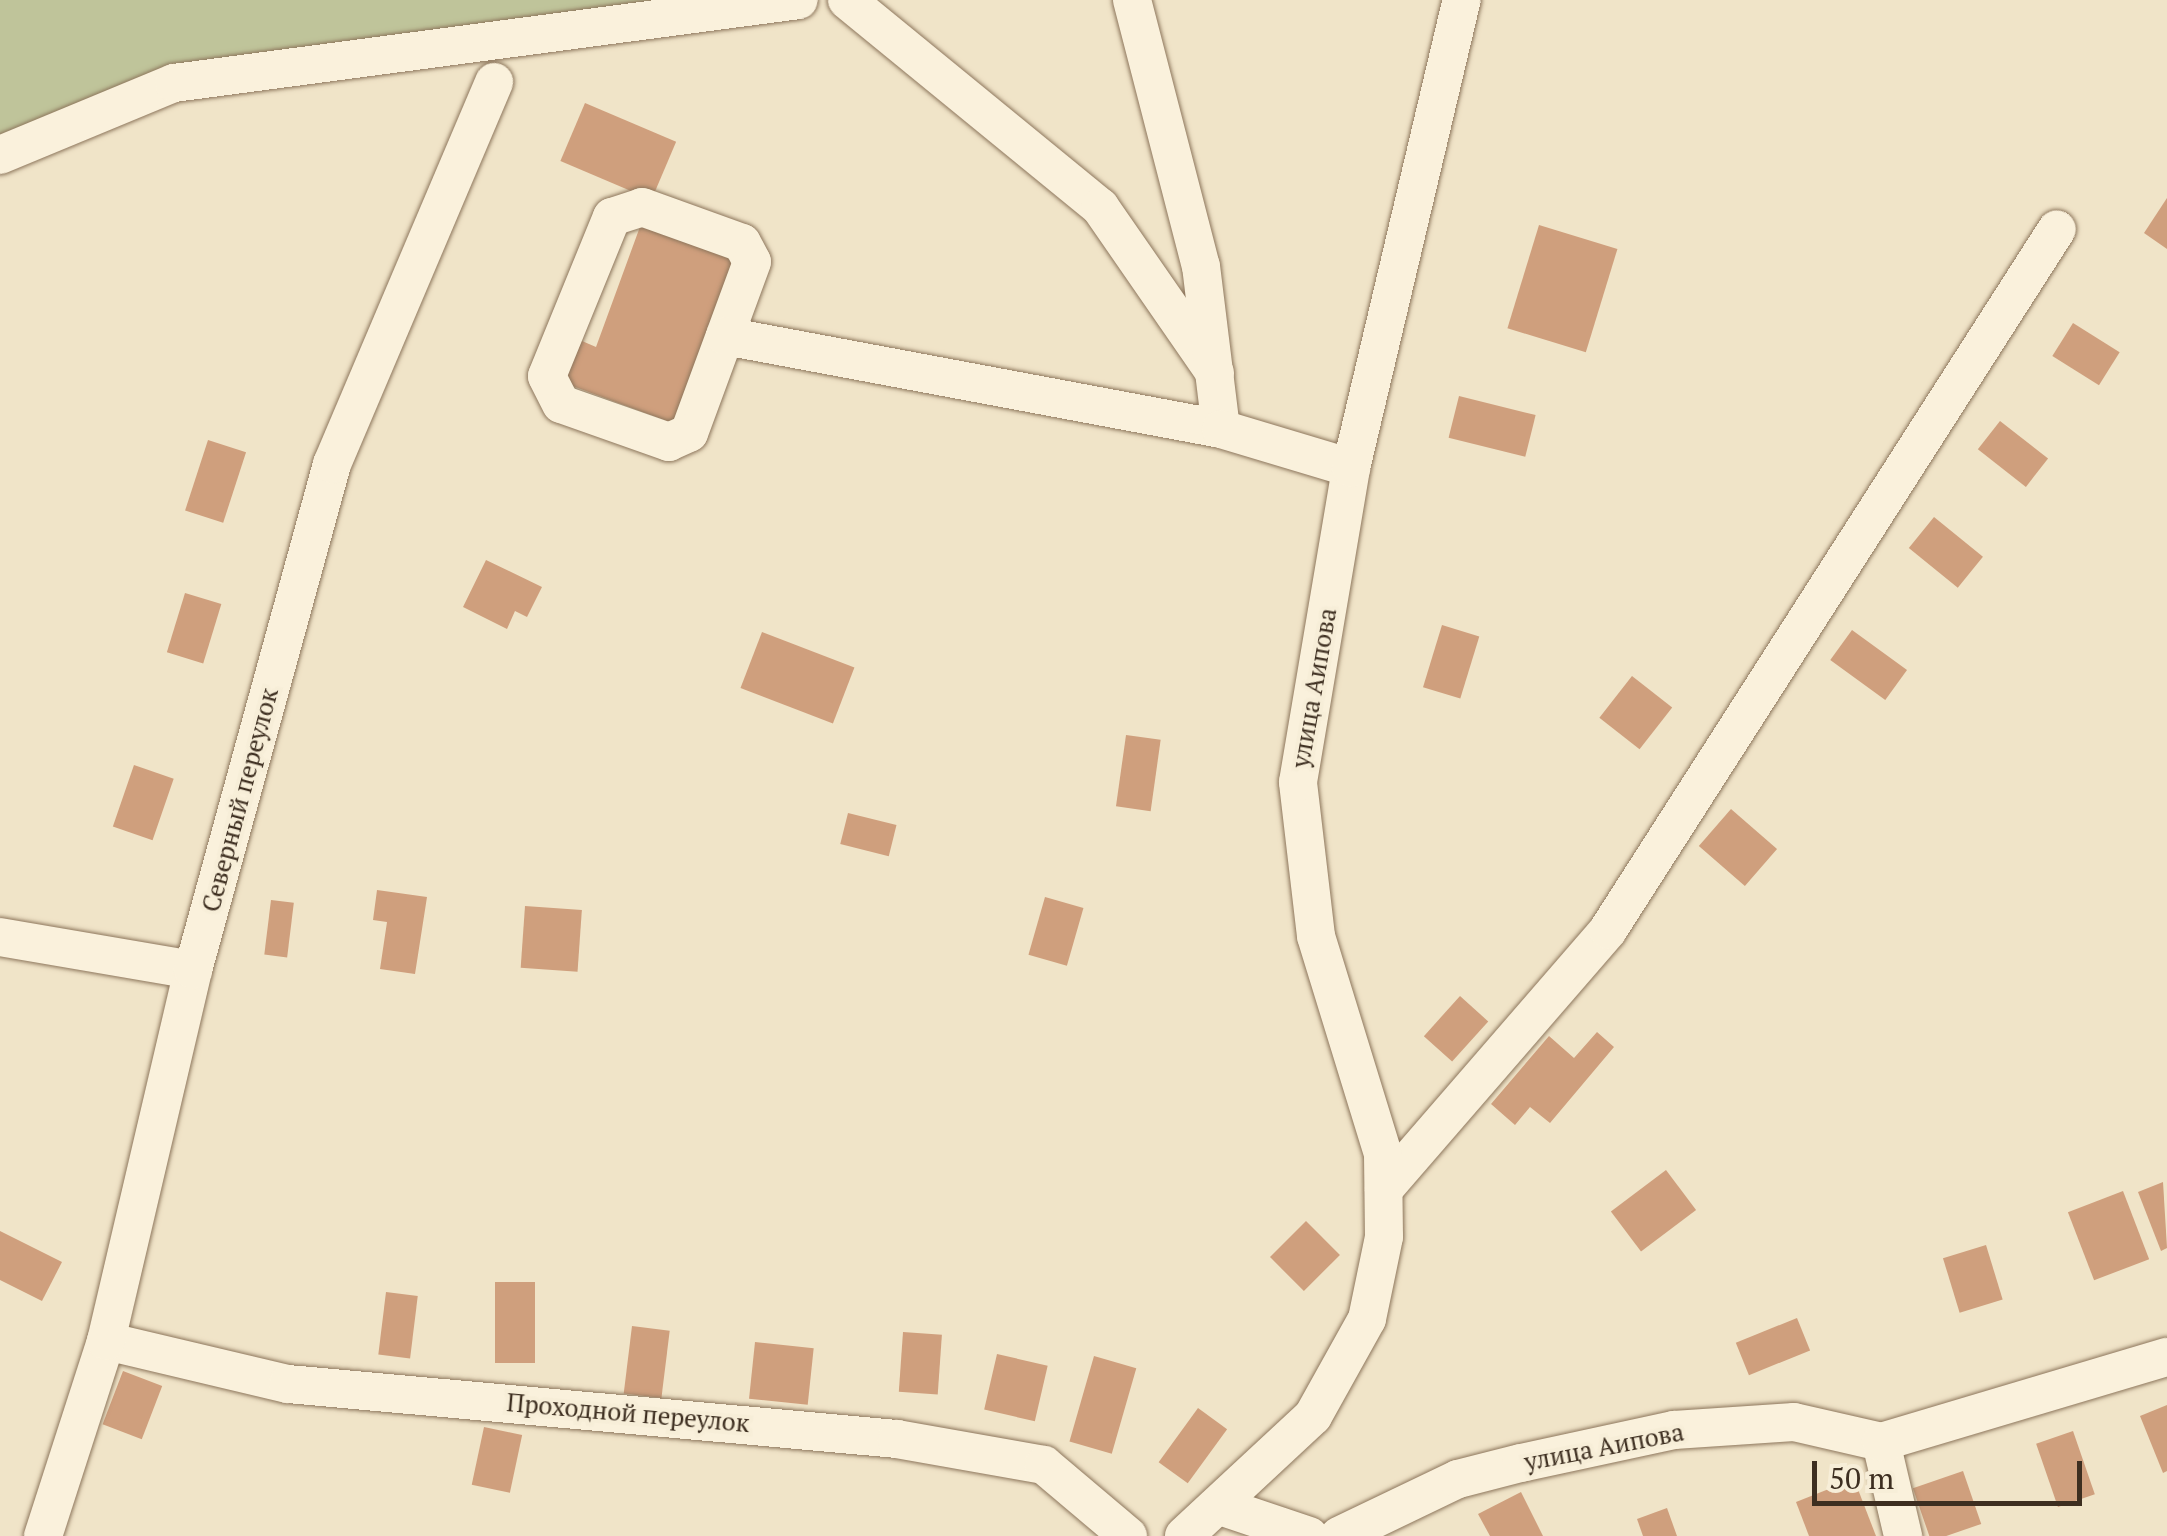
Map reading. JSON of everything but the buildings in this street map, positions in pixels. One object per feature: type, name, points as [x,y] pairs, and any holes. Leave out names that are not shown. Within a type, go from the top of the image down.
[{"type":"street","points":[[0,156],[174,83],[799,0]]},
{"type":"street","points":[[847,0],[1100,207],[1215,373]]},
{"type":"street","points":[[1132,0],[1201,266],[1222,429]]},
{"type":"street","name":"улица Аипова","points":[[1184,1536],[1223,1507],[1313,1416],[1367,1319],[1384,1189],[1383,1154],[1305,887],[1298,782],[1352,468],[1462,0]]},
{"type":"street","name":"Северный переулок","points":[[42,1536],[106,1341],[193,970],[332,464],[494,82]]},
{"type":"street","points":[[642,208],[742,243],[752,262],[725,336],[689,434],[669,442],[561,404],[547,376],[612,217],[642,208]]},
{"type":"street","points":[[1384,1189],[1608,930],[2057,229]]},
{"type":"street","points":[[725,336],[1222,429],[1352,468]]},
{"type":"street","points":[[0,937],[193,970]]},
{"type":"street","name":"Проходной переулок","points":[[106,1341],[288,1384],[897,1439],[1044,1466],[1128,1536]]},
{"type":"street","name":"улица Аипова","points":[[1339,1536],[1458,1479],[1674,1430],[1794,1422],[1881,1442],[2167,1357]]},
{"type":"street","points":[[1881,1442],[1903,1536]]},
{"type":"street","points":[[1223,1507],[1309,1536]]},
{"type":"green space","points":[[0,0],[799,0],[174,83],[0,155]]}]
